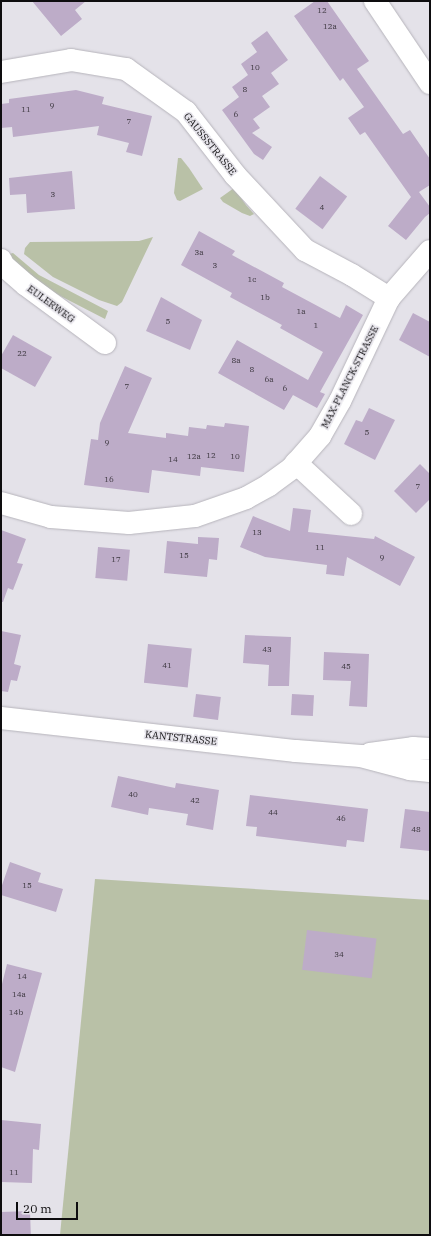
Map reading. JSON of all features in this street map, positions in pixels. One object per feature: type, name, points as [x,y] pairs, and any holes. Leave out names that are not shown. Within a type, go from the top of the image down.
[{"type":"street","points":[[375,1],[429,80]]},
{"type":"street","name":"GAUSSSTRASSE","points":[[1,72],[71,60],[126,69],[165,86],[186,112],[215,156],[306,250],[352,275],[389,298]]},
{"type":"street","name":"MAX-PLANCK-STRASSE","points":[[1,503],[44,516],[65,519],[129,523],[195,516],[246,498],[269,485],[296,463],[320,436],[337,407],[389,298],[430,251]]},
{"type":"street","name":"EULERWEG","points":[[1,260],[3,265],[26,285],[105,343]]},
{"type":"street","points":[[296,463],[332,492],[351,514]]},
{"type":"street","name":"KANTSTRASSE","points":[[1,718],[35,727],[296,757],[360,756],[412,748],[430,749]]},
{"type":"street","name":"KANTSTRASSE","points":[[360,756],[410,769],[430,772]]},
{"type":"green space","points":[[178,158],[181,158],[203,189],[180,201],[177,200],[174,193]]},
{"type":"green space","points":[[234,188],[254,214],[250,216],[242,213],[223,202],[220,198]]},
{"type":"green space","points":[[153,237],[122,302],[117,306],[99,300],[53,277],[24,254],[25,248],[30,242],[139,241]]},
{"type":"green space","points":[[13,253],[39,275],[108,311],[105,319],[41,286],[6,255]]},
{"type":"green space","points":[[95,879],[430,900],[430,1235],[60,1235]]},
{"type":"building","points":[[32,1],[86,1],[75,10],[82,19],[61,36]]},
{"type":"building","points":[[315,1],[327,1],[369,61],[357,69],[403,134],[410,130],[430,159],[430,185],[419,192],[430,207],[430,213],[406,240],[388,226],[411,197],[365,132],[360,135],[348,118],[364,107],[343,78],[340,81],[294,16]]},
{"type":"building","points":[[267,31],[288,60],[271,73],[279,84],[262,96],[270,107],[253,119],[260,128],[252,133],[272,147],[263,160],[254,154],[222,110],[239,97],[232,87],[248,75],[241,64],[257,52],[251,43]]},
{"type":"building","points":[[76,90],[104,97],[102,104],[152,116],[142,156],[126,152],[129,143],[97,135],[99,126],[13,137],[12,127],[1,128],[1,104],[9,103],[9,99]]},
{"type":"building","points":[[72,171],[75,209],[27,213],[26,194],[10,195],[9,178]]},
{"type":"building","points":[[320,176],[347,196],[322,229],[295,209]]},
{"type":"building","points":[[199,231],[235,251],[232,255],[284,283],[282,287],[340,318],[346,305],[363,315],[320,392],[325,394],[317,408],[293,395],[284,410],[218,373],[237,340],[308,380],[323,352],[280,328],[282,325],[230,297],[232,293],[181,265]]},
{"type":"building","points":[[161,297],[202,320],[190,350],[146,331]]},
{"type":"building","points":[[413,313],[430,322],[430,357],[399,340]]},
{"type":"building","points":[[13,335],[52,357],[35,387],[1,368],[1,356]]},
{"type":"building","points":[[125,366],[152,378],[128,433],[166,438],[166,433],[188,436],[189,427],[206,429],[207,425],[224,427],[225,423],[249,426],[244,472],[201,467],[200,476],[152,470],[149,493],[84,485],[91,439],[98,440],[100,423]]},
{"type":"building","points":[[369,408],[395,420],[375,460],[344,444],[356,420],[362,422]]},
{"type":"building","points":[[420,464],[430,474],[430,499],[416,513],[394,491]]},
{"type":"building","points":[[293,508],[311,510],[308,532],[374,539],[375,536],[415,557],[400,586],[347,557],[344,576],[326,574],[327,565],[265,557],[240,547],[253,516],[290,531]]},
{"type":"building","points":[[1,530],[26,539],[17,563],[23,564],[13,590],[8,588],[3,602],[1,602]]},
{"type":"building","points":[[198,537],[219,538],[217,560],[209,559],[207,577],[164,573],[167,541],[198,544]]},
{"type":"building","points":[[98,547],[130,550],[127,581],[95,578]]},
{"type":"building","points":[[1,631],[21,635],[14,664],[21,666],[17,681],[11,680],[8,692],[1,691]]},
{"type":"building","points":[[245,635],[291,637],[289,686],[268,686],[269,665],[243,663]]},
{"type":"building","points":[[148,644],[192,649],[188,687],[144,683]]},
{"type":"building","points":[[324,652],[369,654],[367,707],[349,706],[351,681],[323,680]]},
{"type":"building","points":[[196,694],[221,697],[218,720],[193,717]]},
{"type":"building","points":[[292,694],[314,695],[313,716],[291,715]]},
{"type":"building","points":[[118,776],[175,788],[176,783],[219,790],[213,830],[186,825],[188,814],[149,808],[148,815],[111,807]]},
{"type":"building","points":[[250,795],[368,809],[364,842],[347,840],[346,847],[256,836],[257,827],[246,826]]},
{"type":"building","points":[[405,809],[430,812],[430,851],[400,848]]},
{"type":"building","points":[[10,862],[41,873],[38,882],[63,889],[56,912],[1,895],[1,888]]},
{"type":"building","points":[[307,930],[376,939],[372,978],[302,970]]},
{"type":"building","points":[[7,964],[42,973],[15,1072],[1,1067],[1,988]]},
{"type":"building","points":[[1,1120],[41,1124],[39,1150],[33,1149],[32,1183],[1,1182]]},
{"type":"building","points":[[30,1211],[31,1235],[2,1235],[1,1212]]}]
